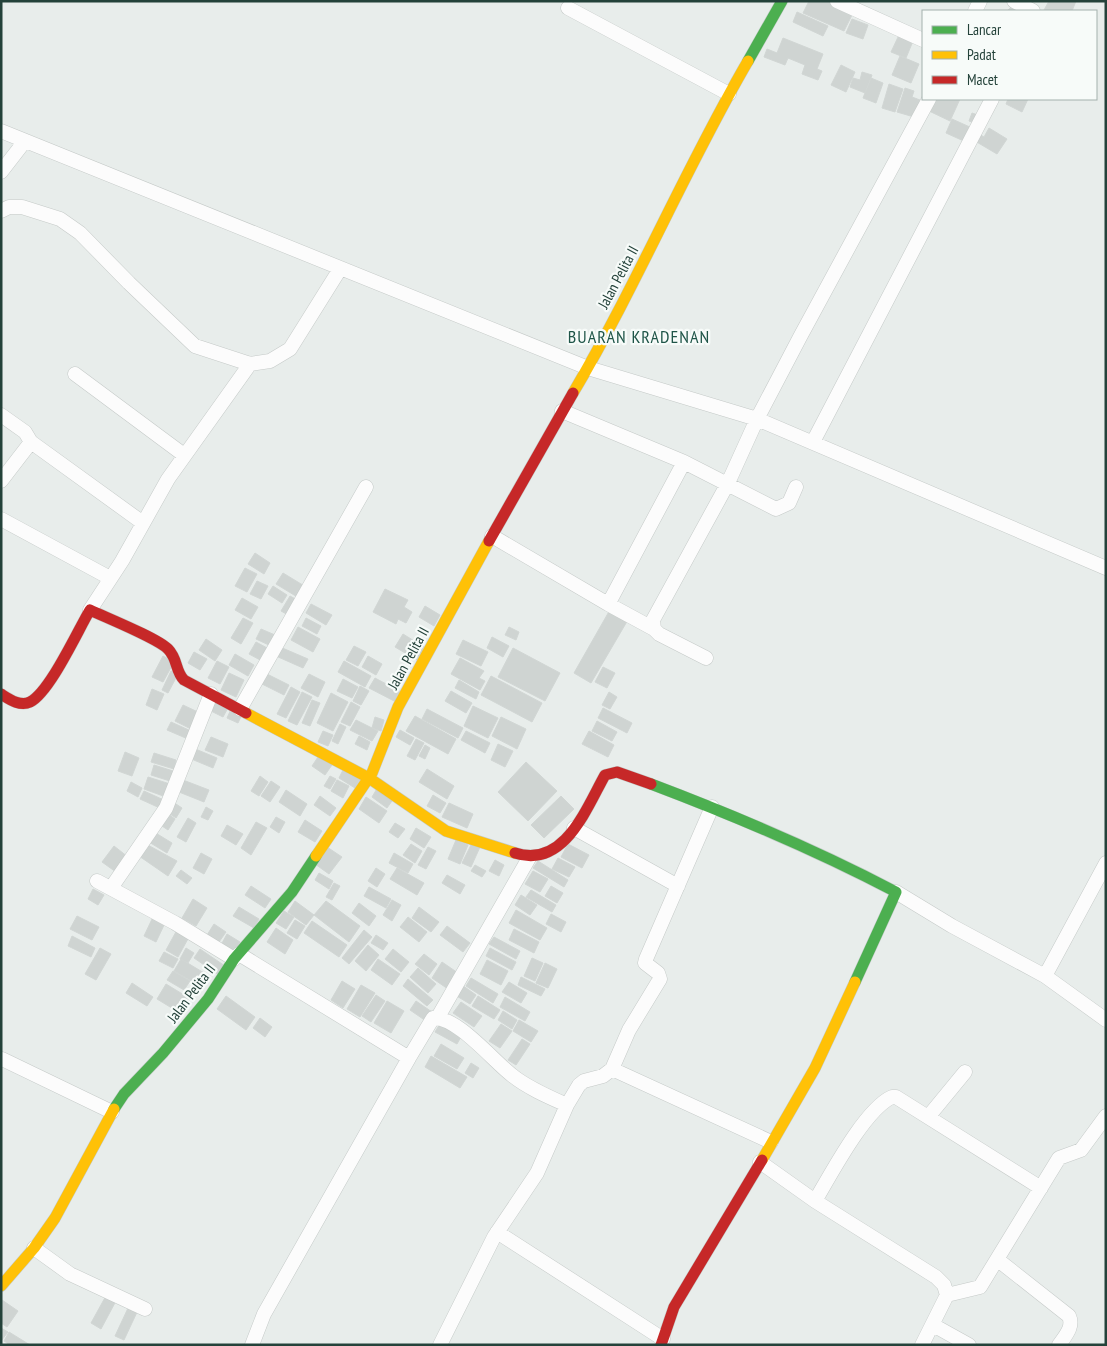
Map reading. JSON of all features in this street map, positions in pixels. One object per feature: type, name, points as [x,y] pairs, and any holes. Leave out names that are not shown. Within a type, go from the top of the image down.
[{"type":"street","name":"Jalan Pelita II","points":[[1,1286],[34,1248],[54,1218],[74,1177],[124,1094],[163,1053],[208,999],[237,957],[292,892],[369,778],[398,707],[562,411],[588,368],[684,183],[708,130],[782,1]]},
{"type":"street","points":[[837,1],[922,40]]},
{"type":"street","points":[[1014,1],[1031,10]]},
{"type":"street","points":[[568,8],[729,94]]},
{"type":"street","points":[[654,629],[653,620],[656,613],[728,484],[757,419],[927,100]]},
{"type":"street","points":[[813,442],[991,100]]},
{"type":"street","points":[[1,131],[588,368],[757,419],[1106,568]]},
{"type":"street","points":[[1,172],[24,141]]},
{"type":"street","points":[[1,210],[9,207],[22,207],[60,218],[80,233],[195,346],[250,364],[270,360],[290,349],[337,267]]},
{"type":"street","points":[[1,694],[24,704],[40,696],[168,479],[250,364]]},
{"type":"street","points":[[75,374],[184,456]]},
{"type":"street","points":[[562,411],[684,462],[776,509],[789,503],[796,488]]},
{"type":"street","points":[[1,415],[25,432],[31,442],[143,523]]},
{"type":"street","points":[[1,481],[31,442]]},
{"type":"street","points":[[608,604],[684,462]]},
{"type":"street","points":[[240,709],[366,487]]},
{"type":"street","points":[[1,519],[110,578]]},
{"type":"street","points":[[492,536],[608,604],[706,658]]},
{"type":"street","points":[[90,610],[167,648],[177,660],[180,677],[369,778],[446,830],[529,858],[553,850],[568,838],[606,775],[613,772],[622,773],[712,807],[847,866],[896,892],[952,926],[1047,974],[1106,1020]]},
{"type":"street","points":[[111,888],[166,808],[211,694]]},
{"type":"street","points":[[440,1345],[497,1232],[537,1173],[567,1105],[579,1085],[584,1081],[596,1079],[612,1069],[629,1030],[660,979],[658,973],[645,963],[646,959],[712,807]]},
{"type":"street","points":[[574,828],[678,886]]},
{"type":"street","points":[[252,1345],[264,1314],[409,1058],[431,1020],[438,1017],[529,858]]},
{"type":"street","points":[[1047,974],[1106,863]]},
{"type":"street","points":[[97,881],[237,957],[409,1058]]},
{"type":"street","points":[[497,1232],[662,1342],[674,1307],[816,1067],[853,988],[887,907],[896,892]]},
{"type":"street","points":[[438,1017],[468,1036],[515,1077],[567,1105]]},
{"type":"street","points":[[2,1058],[112,1112]]},
{"type":"street","points":[[612,1069],[771,1142]]},
{"type":"street","points":[[928,1117],[965,1072]]},
{"type":"street","points":[[815,1201],[848,1145],[878,1106],[888,1098],[896,1097],[1041,1188]]},
{"type":"street","points":[[947,1295],[980,1287],[1059,1158],[1081,1150],[1106,1116]]},
{"type":"street","points":[[760,1162],[815,1201],[936,1278],[944,1285],[947,1295],[934,1325],[922,1345]]},
{"type":"street","points":[[34,1248],[70,1274],[145,1310]]},
{"type":"street","points":[[998,1260],[1069,1316],[1072,1322],[1070,1328],[1059,1345]]},
{"type":"street","points":[[934,1325],[969,1345]]},
{"type":"building","points":[[809,1],[827,1],[853,13],[844,31],[803,13]]},
{"type":"building","points":[[1049,1],[1076,1],[1072,10],[1044,10]]},
{"type":"building","points":[[1015,3],[1023,10],[1008,10]]},
{"type":"building","points":[[797,12],[828,26],[823,36],[793,22]]},
{"type":"building","points":[[852,19],[868,25],[863,39],[846,33]]},
{"type":"building","points":[[899,35],[913,41],[906,58],[891,52]]},
{"type":"building","points":[[783,38],[823,54],[817,69],[822,71],[818,80],[802,74],[805,65],[788,58],[785,65],[764,57],[767,49],[777,53]]},
{"type":"building","points":[[900,56],[919,64],[911,83],[892,75]]},
{"type":"building","points":[[841,65],[855,72],[846,92],[831,85]]},
{"type":"building","points":[[862,72],[872,75],[865,93],[850,87],[853,78],[860,80]]},
{"type":"building","points":[[871,78],[883,83],[876,103],[863,98]]},
{"type":"building","points":[[889,84],[903,89],[895,112],[882,108]]},
{"type":"building","points":[[905,88],[914,91],[912,97],[920,100],[914,117],[897,112]]},
{"type":"building","points":[[932,100],[960,100],[950,121],[927,110]]},
{"type":"building","points":[[1008,100],[1028,100],[1022,112],[1006,104]]},
{"type":"building","points":[[972,113],[978,115],[975,123],[969,121]]},
{"type":"building","points":[[952,119],[972,128],[966,142],[946,133]]},
{"type":"building","points":[[989,128],[1007,139],[997,154],[975,141],[979,134],[984,137]]},
{"type":"building","points":[[255,553],[270,563],[264,574],[248,564]]},
{"type":"building","points":[[245,568],[257,574],[247,592],[235,586]]},
{"type":"building","points":[[283,573],[306,587],[299,598],[276,584]]},
{"type":"building","points":[[257,581],[268,586],[261,599],[250,594]]},
{"type":"building","points":[[273,586],[287,595],[282,603],[268,594]]},
{"type":"building","points":[[385,589],[408,600],[404,607],[412,612],[406,623],[398,619],[396,624],[373,612]]},
{"type":"building","points":[[290,596],[299,601],[290,616],[281,611]]},
{"type":"building","points":[[242,598],[258,607],[251,619],[235,610]]},
{"type":"building","points":[[311,604],[332,615],[326,625],[306,613]]},
{"type":"building","points":[[425,606],[440,615],[434,626],[419,617]]},
{"type":"building","points":[[611,608],[629,618],[591,683],[574,673]]},
{"type":"building","points":[[243,618],[253,623],[241,644],[231,638]]},
{"type":"building","points":[[306,618],[321,626],[317,634],[302,626]]},
{"type":"building","points":[[298,627],[320,639],[313,652],[291,640]]},
{"type":"building","points":[[509,627],[519,632],[516,640],[505,635]]},
{"type":"building","points":[[261,629],[275,635],[271,646],[256,639]]},
{"type":"building","points":[[403,634],[424,647],[417,660],[395,647]]},
{"type":"building","points":[[492,637],[509,646],[503,657],[487,648]]},
{"type":"building","points":[[206,639],[222,650],[215,661],[199,650]]},
{"type":"building","points":[[463,640],[488,652],[481,666],[456,654]]},
{"type":"building","points":[[256,642],[269,649],[262,661],[249,654]]},
{"type":"building","points":[[354,646],[366,652],[358,666],[346,660]]},
{"type":"building","points":[[280,647],[308,659],[303,668],[276,656]]},
{"type":"building","points":[[513,648],[560,673],[545,701],[498,677]]},
{"type":"building","points":[[194,652],[207,659],[200,670],[188,663]]},
{"type":"building","points":[[235,654],[254,665],[248,676],[229,665]]},
{"type":"building","points":[[163,656],[174,662],[163,682],[152,677]]},
{"type":"building","points":[[368,656],[382,664],[376,675],[362,667]]},
{"type":"building","points":[[460,658],[484,671],[479,678],[485,681],[480,690],[451,674]]},
{"type":"building","points":[[217,661],[229,667],[220,684],[208,678]]},
{"type":"building","points":[[344,661],[371,676],[365,687],[338,672]]},
{"type":"building","points":[[603,667],[615,673],[607,688],[595,682]]},
{"type":"building","points":[[171,671],[178,674],[168,693],[162,690]]},
{"type":"building","points":[[229,673],[244,680],[236,697],[221,690]]},
{"type":"building","points":[[267,674],[289,685],[284,695],[262,684]]},
{"type":"building","points":[[309,674],[325,682],[318,697],[301,688]]},
{"type":"building","points":[[491,676],[542,703],[532,722],[481,695]]},
{"type":"building","points":[[375,678],[403,693],[398,703],[369,688]]},
{"type":"building","points":[[343,679],[358,687],[352,698],[337,691]]},
{"type":"building","points":[[459,680],[479,692],[476,699],[455,688]]},
{"type":"building","points":[[360,686],[369,691],[361,705],[353,701]]},
{"type":"building","points":[[291,687],[300,692],[286,718],[277,714]]},
{"type":"building","points":[[152,689],[164,694],[157,710],[146,705]]},
{"type":"building","points":[[451,691],[472,703],[466,713],[445,701]]},
{"type":"building","points":[[302,692],[312,697],[297,725],[288,721]]},
{"type":"building","points":[[609,692],[617,697],[610,709],[602,705]]},
{"type":"building","points":[[331,693],[348,702],[333,731],[317,723]]},
{"type":"building","points":[[213,698],[229,706],[223,717],[207,709]]},
{"type":"building","points":[[312,700],[320,703],[310,726],[302,723]]},
{"type":"building","points":[[351,702],[360,707],[350,726],[341,722]]},
{"type":"building","points":[[183,705],[200,713],[193,730],[175,721]]},
{"type":"building","points":[[473,706],[498,718],[488,738],[464,726]]},
{"type":"building","points":[[232,707],[243,712],[238,723],[227,718]]},
{"type":"building","points":[[603,708],[632,723],[627,733],[598,718]]},
{"type":"building","points":[[427,709],[463,728],[458,738],[422,719]]},
{"type":"building","points":[[415,716],[456,739],[448,754],[406,731]]},
{"type":"building","points":[[375,717],[384,720],[381,731],[372,728]]},
{"type":"building","points":[[501,717],[526,729],[517,749],[492,736]]},
{"type":"building","points":[[356,720],[378,731],[372,741],[350,730]]},
{"type":"building","points":[[597,721],[617,732],[612,741],[592,731]]},
{"type":"building","points":[[171,722],[191,731],[188,739],[167,730]]},
{"type":"building","points":[[340,724],[346,727],[338,744],[332,741]]},
{"type":"building","points":[[400,730],[414,738],[410,745],[396,737]]},
{"type":"building","points":[[323,731],[333,735],[328,746],[318,742]]},
{"type":"building","points":[[466,731],[490,743],[485,753],[461,740]]},
{"type":"building","points":[[589,731],[614,745],[608,757],[582,744]]},
{"type":"building","points":[[359,736],[370,742],[367,750],[355,744]]},
{"type":"building","points":[[211,737],[228,744],[223,757],[205,750]]},
{"type":"building","points":[[416,739],[424,743],[415,760],[407,756]]},
{"type":"building","points":[[498,744],[513,751],[505,767],[491,760]]},
{"type":"building","points":[[425,745],[430,748],[425,759],[419,756]]},
{"type":"building","points":[[193,748],[217,758],[213,768],[189,758]]},
{"type":"building","points":[[125,752],[139,758],[132,776],[118,771]]},
{"type":"building","points":[[154,753],[176,760],[174,769],[151,762]]},
{"type":"building","points":[[320,754],[334,762],[325,775],[312,766]]},
{"type":"building","points":[[526,762],[557,791],[528,821],[498,792]]},
{"type":"building","points":[[154,765],[173,771],[170,781],[151,775]]},
{"type":"building","points":[[344,768],[361,778],[355,788],[339,778]]},
{"type":"building","points":[[427,769],[454,786],[447,799],[419,782]]},
{"type":"building","points":[[260,776],[268,782],[259,796],[251,791]]},
{"type":"building","points":[[330,776],[336,779],[330,789],[324,786]]},
{"type":"building","points":[[148,777],[170,784],[166,797],[144,789]]},
{"type":"building","points":[[183,780],[209,790],[204,802],[179,792]]},
{"type":"building","points":[[337,780],[349,786],[343,798],[331,791]]},
{"type":"building","points":[[271,781],[280,787],[270,802],[261,796]]},
{"type":"building","points":[[131,782],[142,788],[138,797],[127,791]]},
{"type":"building","points":[[378,787],[394,798],[387,808],[372,797]]},
{"type":"building","points":[[286,790],[307,804],[300,816],[279,802]]},
{"type":"building","points":[[144,791],[166,801],[162,809],[140,799]]},
{"type":"building","points":[[433,795],[446,803],[440,813],[427,806]]},
{"type":"building","points":[[320,796],[336,808],[330,816],[314,805]]},
{"type":"building","points":[[561,796],[574,809],[544,838],[531,825]]},
{"type":"building","points":[[366,797],[387,811],[379,823],[359,809]]},
{"type":"building","points":[[173,802],[182,808],[176,818],[167,812]]},
{"type":"building","points":[[449,803],[473,814],[467,828],[442,817]]},
{"type":"building","points":[[206,807],[213,811],[208,820],[201,817]]},
{"type":"building","points":[[167,813],[175,819],[168,830],[159,824]]},
{"type":"building","points":[[276,817],[285,822],[279,833],[270,827]]},
{"type":"building","points":[[188,818],[196,823],[186,842],[177,837]]},
{"type":"building","points":[[305,820],[322,831],[315,842],[298,832]]},
{"type":"building","points":[[256,822],[267,828],[251,855],[241,848]]},
{"type":"building","points":[[395,823],[405,829],[398,838],[389,832]]},
{"type":"building","points":[[227,825],[243,834],[236,845],[221,836]]},
{"type":"building","points":[[416,828],[431,837],[424,848],[410,839]]},
{"type":"building","points":[[154,832],[172,843],[167,853],[149,842]]},
{"type":"building","points":[[456,840],[468,845],[460,864],[448,859]]},
{"type":"building","points":[[472,843],[480,847],[471,867],[462,863]]},
{"type":"building","points":[[146,844],[177,861],[168,876],[139,856]]},
{"type":"building","points":[[411,844],[422,851],[415,863],[403,855]]},
{"type":"building","points":[[568,844],[589,855],[582,868],[561,857]]},
{"type":"building","points":[[114,846],[128,857],[116,872],[102,862]]},
{"type":"building","points":[[327,847],[342,857],[329,874],[315,864]]},
{"type":"building","points":[[428,847],[436,851],[426,869],[418,865]]},
{"type":"building","points":[[201,853],[212,859],[204,874],[193,868]]},
{"type":"building","points":[[394,853],[413,864],[408,873],[389,863]]},
{"type":"building","points":[[558,858],[575,867],[569,877],[552,869]]},
{"type":"building","points":[[495,860],[504,865],[499,876],[489,871]]},
{"type":"building","points":[[538,861],[568,880],[564,887],[533,868]]},
{"type":"building","points":[[475,865],[486,871],[482,877],[471,871]]},
{"type":"building","points":[[376,868],[385,874],[377,887],[368,881]]},
{"type":"building","points":[[397,868],[424,883],[417,895],[390,879]]},
{"type":"building","points":[[181,870],[192,878],[187,884],[176,876]]},
{"type":"building","points":[[533,871],[548,879],[540,892],[525,884]]},
{"type":"building","points":[[319,873],[333,881],[329,889],[315,880]]},
{"type":"building","points":[[447,875],[465,885],[460,894],[442,883]]},
{"type":"building","points":[[334,883],[340,886],[332,900],[326,897]]},
{"type":"building","points":[[251,886],[271,899],[265,908],[245,895]]},
{"type":"building","points":[[551,886],[563,893],[557,903],[545,896]]},
{"type":"building","points":[[369,887],[391,899],[386,908],[364,896]]},
{"type":"building","points":[[93,889],[104,895],[98,905],[88,899]]},
{"type":"building","points":[[531,890],[556,905],[552,912],[526,897]]},
{"type":"building","points":[[521,895],[537,905],[530,915],[515,905]]},
{"type":"building","points":[[193,899],[207,908],[196,926],[182,918]]},
{"type":"building","points":[[392,900],[401,905],[392,921],[383,915]]},
{"type":"building","points":[[295,901],[314,915],[306,925],[288,912]]},
{"type":"building","points":[[326,901],[360,926],[349,942],[314,915]]},
{"type":"building","points":[[359,903],[376,916],[369,926],[352,913]]},
{"type":"building","points":[[239,907],[259,919],[254,928],[233,916]]},
{"type":"building","points":[[419,907],[439,922],[431,932],[412,918]]},
{"type":"building","points":[[516,910],[547,928],[540,940],[509,923]]},
{"type":"building","points":[[284,911],[294,917],[286,929],[276,923]]},
{"type":"building","points":[[551,914],[566,922],[561,932],[546,924]]},
{"type":"building","points":[[77,916],[99,927],[92,940],[70,929]]},
{"type":"building","points":[[153,917],[165,923],[156,942],[144,936]]},
{"type":"building","points":[[408,917],[427,932],[419,942],[400,927]]},
{"type":"building","points":[[295,920],[305,926],[297,939],[287,933]]},
{"type":"building","points":[[312,921],[347,945],[339,957],[304,933]]},
{"type":"building","points":[[214,924],[226,932],[219,942],[207,935]]},
{"type":"building","points":[[447,926],[470,943],[463,952],[440,935]]},
{"type":"building","points":[[276,928],[293,940],[285,954],[267,942]]},
{"type":"building","points":[[514,929],[539,942],[534,953],[509,940]]},
{"type":"building","points":[[177,930],[189,937],[178,957],[166,950]]},
{"type":"building","points":[[364,930],[372,937],[349,964],[342,958]]},
{"type":"building","points":[[227,934],[240,942],[234,952],[221,945]]},
{"type":"building","points":[[376,935],[388,943],[383,950],[371,943]]},
{"type":"building","points":[[72,936],[95,948],[91,957],[68,946]]},
{"type":"building","points":[[494,937],[520,951],[516,959],[489,944]]},
{"type":"building","points":[[368,945],[379,955],[366,971],[355,961]]},
{"type":"building","points":[[100,948],[111,954],[96,980],[85,974]]},
{"type":"building","points":[[186,948],[194,953],[188,963],[180,959]]},
{"type":"building","points":[[490,948],[516,962],[512,970],[486,956]]},
{"type":"building","points":[[200,949],[225,966],[219,975],[194,958]]},
{"type":"building","points":[[393,949],[409,962],[401,972],[385,959]]},
{"type":"building","points":[[164,952],[178,959],[173,968],[159,961]]},
{"type":"building","points":[[424,954],[437,964],[429,975],[415,964]]},
{"type":"building","points":[[532,958],[543,963],[535,981],[524,976]]},
{"type":"building","points":[[181,959],[209,976],[202,987],[174,971]]},
{"type":"building","points":[[378,959],[400,974],[392,985],[371,970]]},
{"type":"building","points":[[487,960],[508,971],[501,985],[480,974]]},
{"type":"building","points":[[442,962],[458,973],[448,989],[432,978]]},
{"type":"building","points":[[545,963],[557,969],[548,988],[536,983]]},
{"type":"building","points":[[418,968],[436,984],[428,993],[410,977]]},
{"type":"building","points":[[173,971],[190,981],[184,990],[167,980]]},
{"type":"building","points":[[521,977],[545,989],[541,996],[518,985]]},
{"type":"building","points":[[471,978],[498,994],[493,1003],[466,986]]},
{"type":"building","points":[[408,979],[433,1000],[427,1006],[403,986]]},
{"type":"building","points":[[342,981],[355,989],[343,1008],[331,1000]]},
{"type":"building","points":[[509,982],[527,993],[521,1003],[502,992]]},
{"type":"building","points":[[132,983],[153,997],[147,1006],[126,993]]},
{"type":"building","points":[[166,984],[189,998],[180,1013],[157,999]]},
{"type":"building","points":[[361,985],[375,993],[360,1017],[347,1009]]},
{"type":"building","points":[[462,985],[476,995],[470,1004],[455,995]]},
{"type":"building","points":[[376,995],[385,1001],[371,1022],[362,1016]]},
{"type":"building","points":[[226,996],[255,1017],[246,1030],[217,1009]]},
{"type":"building","points":[[478,996],[500,1010],[494,1019],[472,1006]]},
{"type":"building","points":[[505,997],[530,1012],[525,1021],[500,1007]]},
{"type":"building","points":[[387,1001],[404,1011],[391,1033],[374,1023]]},
{"type":"building","points":[[416,1001],[432,1012],[426,1021],[410,1010]]},
{"type":"building","points":[[461,1002],[482,1016],[474,1027],[453,1013]]},
{"type":"building","points":[[503,1011],[517,1020],[512,1029],[498,1020]]},
{"type":"building","points":[[260,1018],[272,1027],[265,1037],[253,1028]]},
{"type":"building","points":[[519,1020],[538,1031],[531,1042],[513,1031]]},
{"type":"building","points":[[441,1022],[462,1035],[457,1044],[435,1032]]},
{"type":"building","points":[[501,1024],[512,1031],[500,1048],[489,1041]]},
{"type":"building","points":[[522,1039],[530,1044],[516,1065],[508,1060]]},
{"type":"building","points":[[441,1044],[464,1058],[457,1069],[434,1056]]},
{"type":"building","points":[[431,1056],[467,1077],[460,1088],[425,1067]]},
{"type":"building","points":[[471,1063],[479,1068],[473,1078],[465,1073]]},
{"type":"building","points":[[107,1294],[117,1299],[101,1329],[91,1323]]},
{"type":"building","points":[[2,1300],[18,1311],[7,1327],[1,1323]]},
{"type":"building","points":[[129,1306],[138,1310],[124,1340],[115,1336]]},
{"type":"building","points":[[1,1328],[8,1332],[1,1341]]},
{"type":"building","points":[[9,1332],[30,1345],[10,1345],[4,1341]]},
{"type":"traffic: fast","points":[[748,61],[782,1]]},
{"type":"traffic: fast","points":[[651,784],[775,834],[896,892],[855,982]]},
{"type":"traffic: fast","points":[[114,1109],[124,1094],[163,1053],[208,999],[234,959],[292,892],[316,856]]},
{"type":"traffic: slow","points":[[573,393],[618,311],[703,143],[748,61]]},
{"type":"traffic: slow","points":[[316,856],[372,773],[398,707],[489,541]]},
{"type":"traffic: slow","points":[[246,713],[369,778],[446,831],[515,853]]},
{"type":"traffic: slow","points":[[762,1160],[815,1068],[855,982]]},
{"type":"traffic: slow","points":[[1,1286],[34,1248],[55,1218],[114,1109]]},
{"type":"traffic: jam","points":[[489,541],[573,393]]},
{"type":"traffic: jam","points":[[1,694],[22,704],[30,702],[38,696],[55,674],[90,610],[162,644],[171,653],[184,680],[246,713]]},
{"type":"traffic: jam","points":[[515,853],[532,856],[547,852],[560,844],[581,819],[605,775],[617,772],[651,784]]},
{"type":"traffic: jam","points":[[661,1345],[674,1307],[762,1160]]},
{"type":"district","name":"BUARAN KRADENAN","points":[[639,336]]}]
